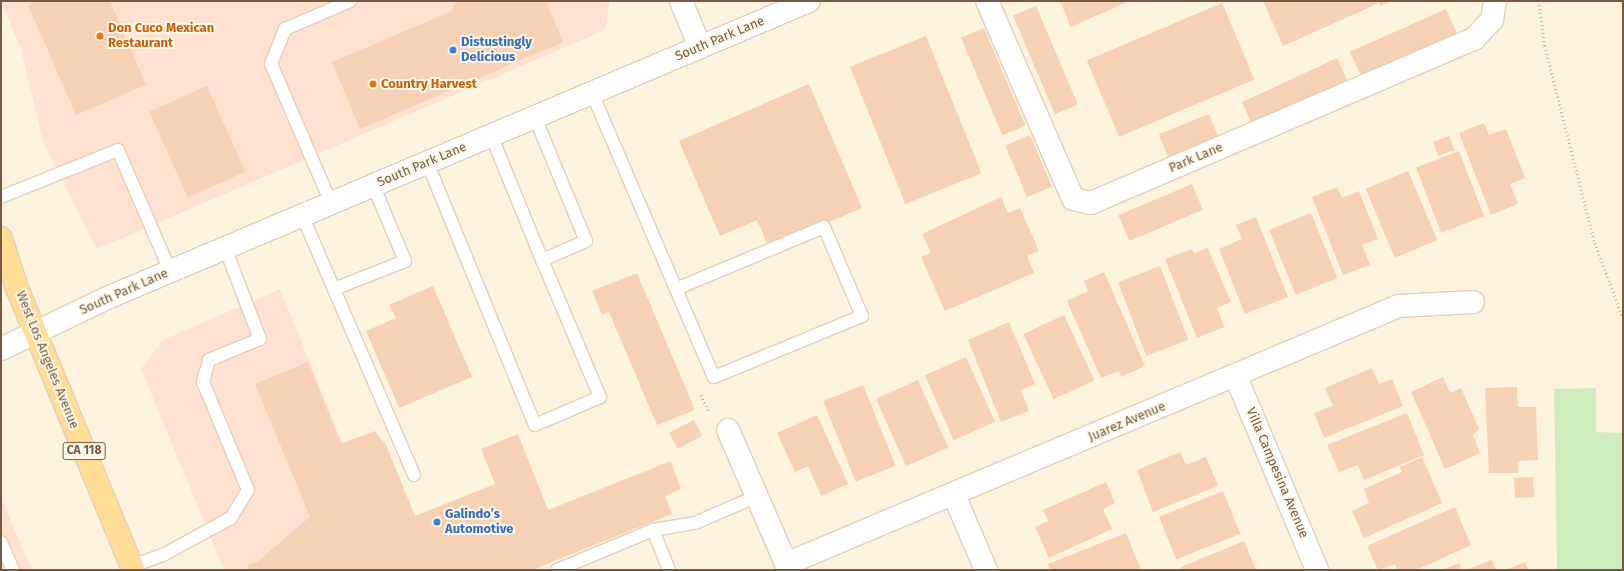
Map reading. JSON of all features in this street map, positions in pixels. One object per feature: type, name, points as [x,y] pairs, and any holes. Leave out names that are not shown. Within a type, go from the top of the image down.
[{"type":"main road","name":"West Los Angeles Avenue","points":[[1,238],[36,333],[129,569]]},
{"type":"street","points":[[681,1],[700,47]]},
{"type":"street","name":"South Park Lane","points":[[1,349],[106,298],[809,1]]},
{"type":"street","name":"Park Lane","points":[[987,1],[1073,199],[1091,203],[1474,39],[1492,20],[1495,1]]},
{"type":"street","name":"Juarez Avenue","points":[[788,567],[954,495],[1236,377],[1399,306],[1473,302]]},
{"type":"street","name":"Villa Campesina Avenue","points":[[1236,377],[1318,570]]},
{"type":"street","points":[[728,430],[788,567]]},
{"type":"street","points":[[954,495],[986,570]]},
{"type":"lane","points":[[331,203],[271,64],[285,29],[350,1]]},
{"type":"lane","points":[[592,93],[676,289],[714,377],[862,316],[824,227],[676,289]]},
{"type":"lane","points":[[535,117],[586,241],[542,260]]},
{"type":"lane","points":[[427,162],[535,425],[600,397],[491,136]]},
{"type":"lane","points":[[1,197],[118,150],[170,271]]},
{"type":"lane","points":[[334,289],[405,261],[372,186]]},
{"type":"lane","points":[[302,215],[414,475]]},
{"type":"lane","points":[[129,569],[163,555],[231,518],[248,490],[203,382],[209,360],[260,339],[225,248]]},
{"type":"lane","points":[[557,570],[653,530],[695,523],[757,496]]},
{"type":"lane","points":[[653,530],[669,570]]},
{"type":"lane","points":[[1,542],[13,570]]},
{"type":"path","points":[[1539,1],[1544,46],[1595,243],[1623,318]]},
{"type":"shaded area","points":[[1,1],[610,1],[605,30],[97,249],[43,141],[21,49]]},
{"type":"shaded area","points":[[280,289],[392,566],[384,570],[224,570],[141,369],[163,340]]},
{"type":"shaded area","points":[[1,498],[32,570],[1,570]]},
{"type":"green space","points":[[1596,388],[1596,432],[1623,433],[1623,570],[1557,570],[1554,389]]},
{"type":"building","points":[[36,1],[110,1],[146,85],[76,115],[28,5]]},
{"type":"building","points":[[456,1],[546,1],[563,42],[360,129],[332,62],[452,11]]},
{"type":"building","points":[[1060,1],[1129,1],[1071,27]]},
{"type":"building","points":[[1263,1],[1392,1],[1380,6],[1379,3],[1283,46]]},
{"type":"building","points":[[1222,3],[1254,79],[1119,137],[1087,60]]},
{"type":"building","points":[[1036,6],[1078,104],[1055,114],[1013,16]]},
{"type":"building","points":[[1446,9],[1457,34],[1361,76],[1350,52]]},
{"type":"building","points":[[984,28],[1025,126],[1002,135],[961,38]]},
{"type":"building","points":[[926,36],[981,173],[905,204],[850,67]]},
{"type":"building","points":[[1337,58],[1348,82],[1253,126],[1242,102]]},
{"type":"building","points":[[809,84],[862,208],[769,248],[757,220],[720,236],[679,141]]},
{"type":"building","points":[[207,86],[245,172],[188,197],[149,112]]},
{"type":"building","points":[[1209,114],[1218,136],[1168,156],[1159,134]]},
{"type":"building","points":[[1484,123],[1489,135],[1506,129],[1525,178],[1510,184],[1518,204],[1491,215],[1459,133]]},
{"type":"building","points":[[1030,135],[1052,187],[1027,197],[1005,146]]},
{"type":"building","points":[[1449,136],[1454,150],[1438,156],[1433,142]]},
{"type":"building","points":[[1459,151],[1484,216],[1441,233],[1416,167]]},
{"type":"building","points":[[1408,171],[1437,240],[1395,258],[1366,189]]},
{"type":"building","points":[[1192,184],[1203,210],[1129,241],[1118,215]]},
{"type":"building","points":[[1337,187],[1342,198],[1359,191],[1378,239],[1362,245],[1370,265],[1343,275],[1312,197]]},
{"type":"building","points":[[1001,197],[1008,213],[1020,208],[1039,251],[1027,256],[1034,273],[945,311],[921,257],[931,253],[922,234]]},
{"type":"building","points":[[1311,213],[1337,278],[1295,295],[1269,230]]},
{"type":"building","points":[[1256,217],[1288,297],[1245,314],[1219,249],[1242,239],[1236,225]]},
{"type":"building","points":[[1208,248],[1231,302],[1217,308],[1224,327],[1197,338],[1165,259],[1192,249],[1194,253]]},
{"type":"building","points":[[1160,266],[1188,340],[1146,356],[1118,282]]},
{"type":"building","points":[[1104,272],[1145,366],[1121,377],[1119,371],[1101,378],[1067,301],[1088,291],[1084,281]]},
{"type":"building","points":[[637,273],[695,410],[657,425],[609,312],[602,315],[592,291]]},
{"type":"building","points":[[433,286],[472,377],[399,408],[366,331],[396,318],[389,305]]},
{"type":"building","points":[[1064,315],[1094,380],[1054,399],[1023,334]]},
{"type":"building","points":[[1009,322],[1035,384],[1021,390],[1029,411],[1001,422],[968,340]]},
{"type":"building","points":[[966,357],[995,422],[954,440],[925,375]]},
{"type":"building","points":[[308,362],[341,444],[375,431],[386,445],[415,516],[495,484],[481,449],[518,434],[548,510],[671,461],[681,489],[665,496],[672,514],[532,570],[249,570],[247,565],[257,562],[310,517],[255,384]]},
{"type":"building","points":[[1372,368],[1379,384],[1392,379],[1403,406],[1324,438],[1314,413],[1333,406],[1325,388]]},
{"type":"building","points":[[1443,377],[1450,393],[1461,388],[1479,429],[1473,435],[1480,453],[1445,469],[1411,392]]},
{"type":"building","points":[[918,380],[948,448],[906,466],[876,399]]},
{"type":"building","points":[[863,385],[896,466],[856,482],[823,401]]},
{"type":"building","points":[[1517,387],[1518,407],[1536,407],[1538,460],[1518,461],[1518,473],[1489,473],[1485,388]]},
{"type":"building","points":[[1407,413],[1424,455],[1364,480],[1358,465],[1339,472],[1327,445]]},
{"type":"building","points":[[817,415],[848,484],[821,496],[808,466],[795,472],[777,433]]},
{"type":"building","points":[[694,420],[702,436],[677,449],[669,433]]},
{"type":"building","points":[[1180,452],[1186,465],[1206,457],[1218,486],[1153,512],[1137,470]]},
{"type":"building","points":[[1422,457],[1442,503],[1364,538],[1352,511],[1369,503],[1364,489],[1402,472],[1400,467]]},
{"type":"building","points":[[1533,477],[1534,497],[1515,498],[1514,478]]},
{"type":"building","points":[[1106,482],[1115,503],[1103,509],[1112,529],[1049,558],[1035,527],[1048,521],[1043,510]]},
{"type":"building","points":[[1223,491],[1240,534],[1176,559],[1159,517]]},
{"type":"building","points":[[1455,507],[1471,545],[1416,570],[1398,570],[1395,564],[1378,570],[1367,546]]},
{"type":"building","points":[[1126,533],[1141,570],[1050,570],[1048,564]]},
{"type":"building","points":[[1244,541],[1256,570],[1182,570],[1181,567]]},
{"type":"building","points":[[1492,560],[1496,570],[1466,570]]},
{"type":"building","points":[[1525,562],[1528,570],[1506,570]]},
{"type":"building","points":[[1459,563],[1462,570],[1442,570]]},
{"type":"place","name":"Don Cuco Mexican Restaurant","points":[[100,36]]},
{"type":"place","name":"Distustingly Delicious","points":[[453,50]]},
{"type":"place","name":"Country Harvest","points":[[373,84]]},
{"type":"place","name":"Galindo’s Automotive","points":[[437,522]]}]
